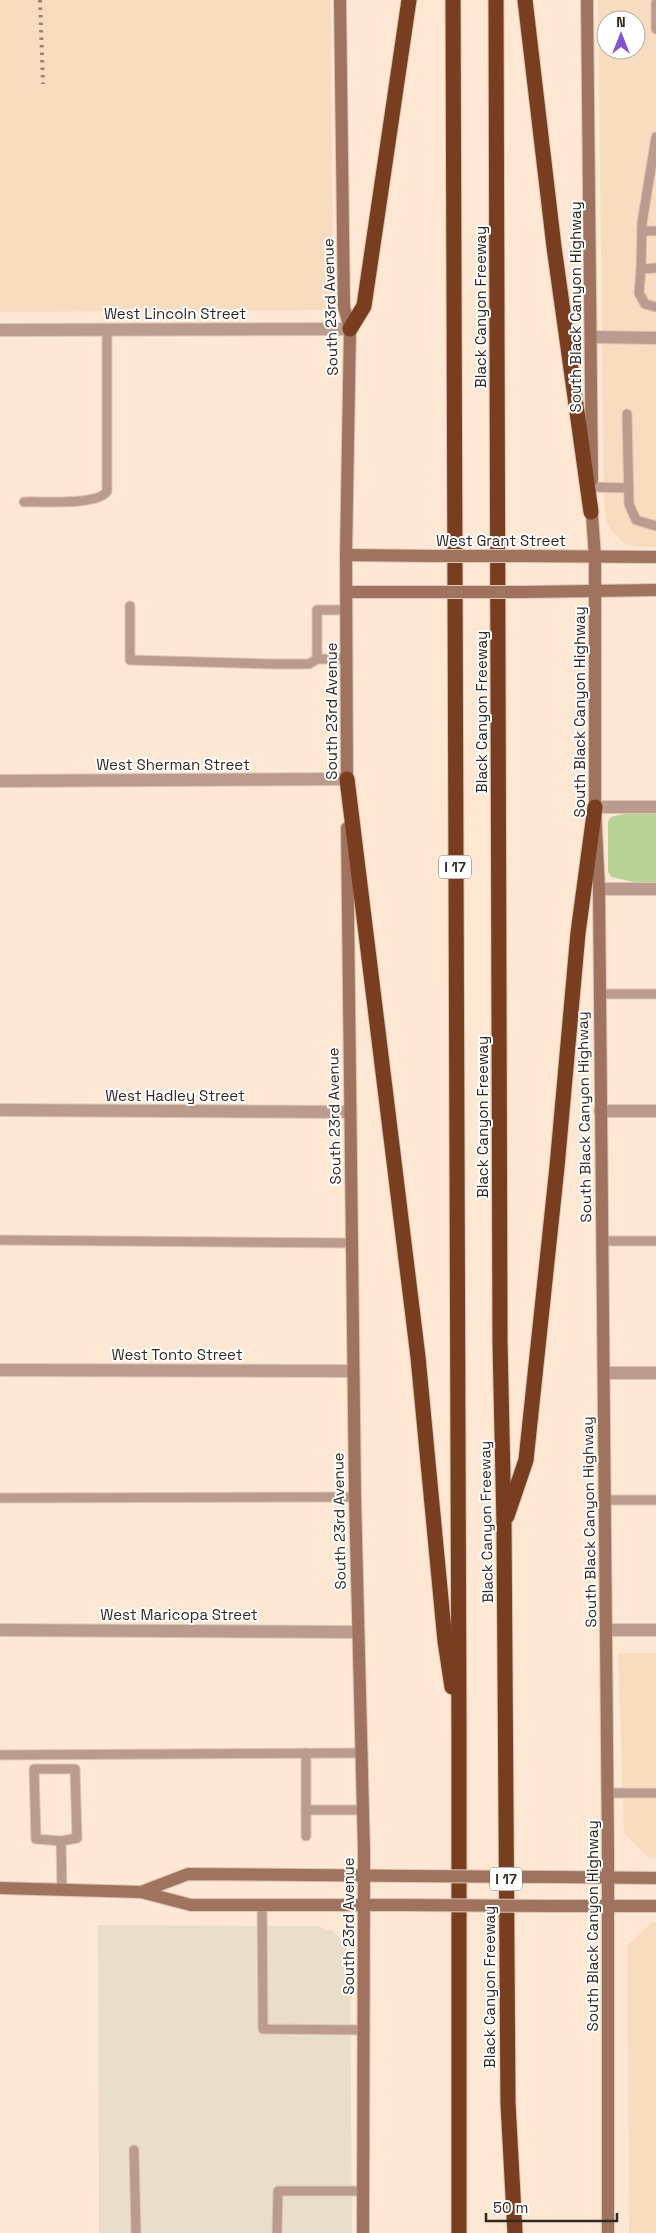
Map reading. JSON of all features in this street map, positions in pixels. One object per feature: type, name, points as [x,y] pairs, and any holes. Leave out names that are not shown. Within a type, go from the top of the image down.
[{"type":"highway","points":[[350,329],[364,306],[409,0]]},
{"type":"highway","name":"Black Canyon Freeway","points":[[453,0],[460,1733],[459,2233]]},
{"type":"highway","name":"Black Canyon Freeway","points":[[496,0],[500,1322],[504,1524],[508,2103],[516,2233]]},
{"type":"highway","points":[[525,0],[554,247],[591,512]]},
{"type":"highway","points":[[347,779],[418,1357],[445,1641],[460,1733]]},
{"type":"highway","points":[[504,1524],[526,1460],[557,1167],[578,933],[595,807]]},
{"type":"main road","name":"South 23rd Avenue","points":[[340,0],[344,307],[350,329],[346,555],[347,779],[354,1497],[364,1810],[363,2233]]},
{"type":"main road","name":"South Black Canyon Highway","points":[[587,0],[592,337],[591,512],[595,556],[595,807],[599,889],[600,1111],[606,1500],[608,2233]]},
{"type":"main road","name":"West Grant Street","points":[[346,555],[656,557]]},
{"type":"main road","points":[[346,592],[595,592],[656,590]]},
{"type":"main road","points":[[141,1892],[188,1874],[656,1878]]},
{"type":"main road","points":[[0,1888],[141,1892],[191,1905],[656,1906]]},
{"type":"street","name":"West Lincoln Street","points":[[0,330],[350,329]]},
{"type":"street","points":[[592,337],[656,338]]},
{"type":"street","name":"West Sherman Street","points":[[0,781],[347,779]]},
{"type":"street","points":[[595,807],[656,807]]},
{"type":"street","points":[[599,889],[656,889]]},
{"type":"street","name":"West Hadley Street","points":[[0,1110],[350,1112]]},
{"type":"street","points":[[600,1111],[656,1111]]},
{"type":"street","name":"West Tonto Street","points":[[0,1370],[353,1371]]},
{"type":"street","points":[[604,1374],[656,1373]]},
{"type":"street","name":"West Maricopa Street","points":[[0,1630],[357,1632]]},
{"type":"street","points":[[606,1630],[656,1630]]},
{"type":"lane","points":[[656,2],[656,29]]},
{"type":"lane","points":[[656,137],[651,194],[642,231],[639,293],[645,304],[656,307]]},
{"type":"lane","points":[[642,231],[656,231]]},
{"type":"lane","points":[[641,269],[656,268]]},
{"type":"lane","points":[[24,502],[93,500],[104,495],[106,491],[106,330]]},
{"type":"lane","points":[[627,414],[629,504],[636,520],[656,526]]},
{"type":"lane","points":[[592,487],[629,488]]},
{"type":"lane","points":[[130,606],[130,660],[309,664],[317,659],[347,659]]},
{"type":"lane","points":[[317,659],[317,610],[346,610]]},
{"type":"lane","points":[[599,994],[656,994]]},
{"type":"lane","points":[[0,1240],[352,1243]]},
{"type":"lane","points":[[602,1241],[656,1241]]},
{"type":"lane","points":[[0,1498],[354,1497]]},
{"type":"lane","points":[[606,1500],[656,1500]]},
{"type":"lane","points":[[306,1753],[306,1836]]},
{"type":"lane","points":[[0,1755],[363,1753]]},
{"type":"lane","points":[[34,1769],[75,1769],[77,1838],[61,1841],[36,1839],[34,1769]]},
{"type":"lane","points":[[608,1793],[656,1793]]},
{"type":"lane","points":[[306,1810],[364,1810]]},
{"type":"lane","points":[[61,1841],[62,1890]]},
{"type":"lane","points":[[262,1905],[263,2029],[364,2030]]},
{"type":"lane","points":[[134,2150],[136,2233]]},
{"type":"lane","points":[[277,2233],[278,2191],[363,2191]]},
{"type":"shaded area","points":[[0,0],[331,0],[333,295],[329,305],[322,310],[0,312]]},
{"type":"shaded area","points":[[598,0],[656,0],[656,547],[637,547],[624,543],[613,533],[606,520],[604,503],[599,60],[646,60],[646,10],[598,10]]},
{"type":"shaded area","points":[[618,1653],[656,1653],[656,1859],[650,1859],[624,1833]]},
{"type":"shaded area","points":[[651,1923],[656,1923],[656,2233],[629,2233],[627,1946]]},
{"type":"shaded area","points":[[98,1925],[317,1926],[333,1931],[343,1942],[350,1956],[352,2233],[99,2233]]},
{"type":"green space","points":[[624,814],[656,814],[656,882],[634,882],[611,877],[608,872],[608,821],[611,817]]},
{"type":"railway","points":[[40,0],[43,84]]}]
